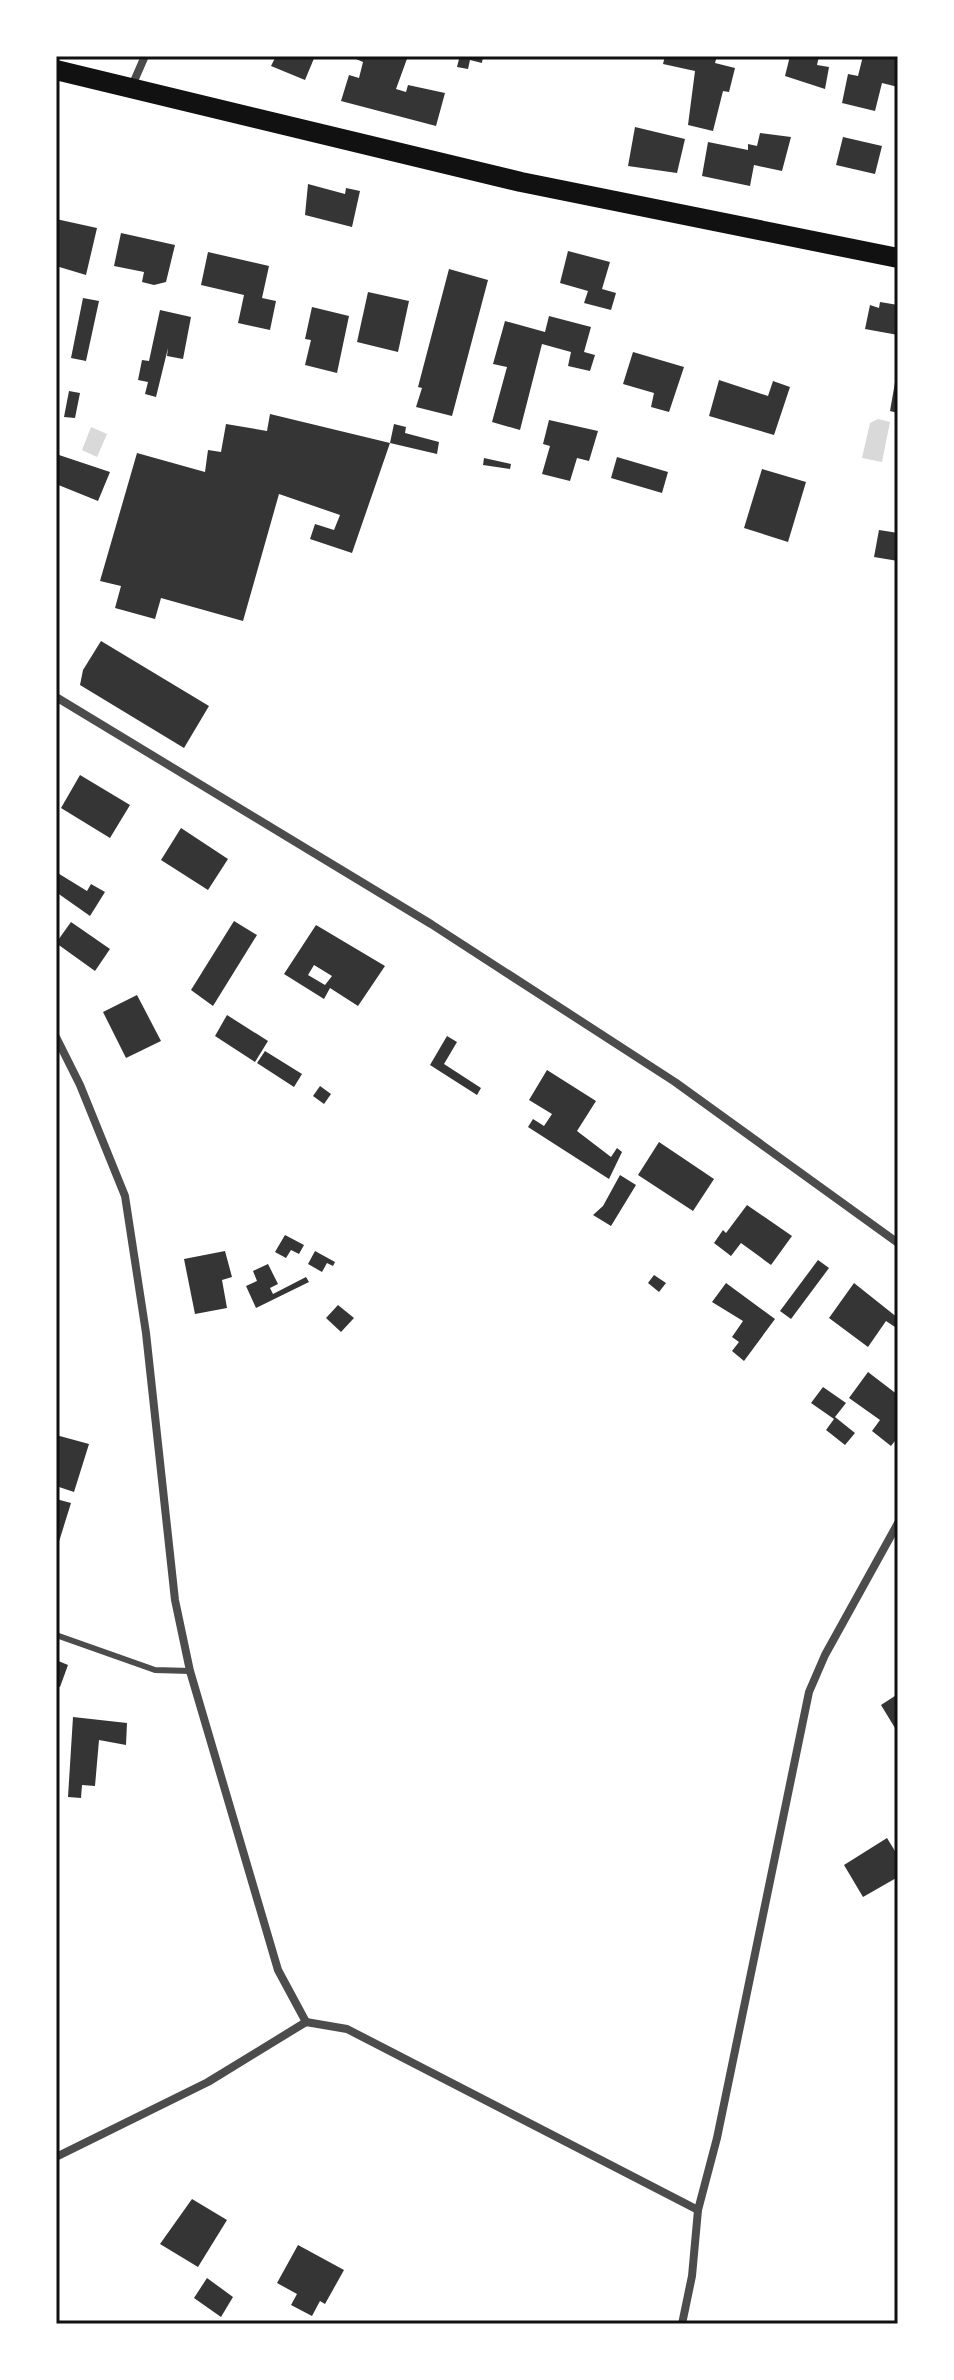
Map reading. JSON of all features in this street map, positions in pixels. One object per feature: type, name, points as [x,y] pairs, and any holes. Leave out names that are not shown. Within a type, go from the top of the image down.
[{"type":"main road","points":[[56,70],[521,182],[898,258]]},
{"type":"street","points":[[131,89],[145,56]]},
{"type":"street","points":[[56,697],[431,924],[675,1082],[898,1243]]},
{"type":"street","points":[[56,1037],[80,1085],[125,1196],[146,1333],[175,1600],[190,1671],[278,1970],[306,2022]]},
{"type":"street","points":[[682,2324],[692,2276],[698,2210],[717,2138],[809,1692],[831,1642],[898,1523]]},
{"type":"street","points":[[56,2157],[208,2082],[306,2022],[347,2029],[698,2210]]},
{"type":"lane","points":[[56,1635],[155,1670],[190,1671]]},
{"type":"shaded area","points":[[878,419],[890,422],[882,462],[862,458],[870,423]]},
{"type":"shaded area","points":[[91,427],[107,434],[97,457],[82,450]]},
{"type":"building","points":[[276,56],[315,56],[305,80],[271,66]]},
{"type":"building","points":[[349,56],[408,56],[396,89],[406,92],[408,85],[445,93],[436,126],[341,101],[349,75],[359,78],[363,62]]},
{"type":"building","points":[[452,56],[483,56],[482,63],[470,60],[468,69],[457,67],[459,59]]},
{"type":"building","points":[[665,56],[717,56],[715,63],[735,68],[729,92],[723,91],[713,131],[688,125],[695,71],[663,64]]},
{"type":"building","points":[[790,56],[819,56],[817,65],[829,67],[825,89],[785,76]]},
{"type":"building","points":[[863,56],[898,56],[898,87],[882,83],[875,111],[842,103],[848,74],[858,76]]},
{"type":"building","points":[[635,127],[685,139],[677,173],[628,166]]},
{"type":"building","points":[[760,133],[791,137],[782,171],[754,165],[750,186],[702,176],[708,142],[748,150],[748,144],[757,146]]},
{"type":"building","points":[[843,137],[882,146],[875,174],[836,165]]},
{"type":"building","points":[[308,184],[345,194],[346,188],[360,191],[352,227],[305,215]]},
{"type":"building","points":[[56,219],[97,228],[86,275],[56,266]]},
{"type":"building","points":[[121,233],[175,245],[166,282],[154,285],[142,282],[144,272],[114,266]]},
{"type":"building","points":[[568,251],[610,262],[602,289],[616,293],[611,310],[584,303],[588,291],[560,283]]},
{"type":"building","points":[[208,252],[269,266],[262,298],[276,301],[270,330],[238,323],[244,295],[201,285]]},
{"type":"building","points":[[449,269],[488,280],[452,416],[416,407],[422,388],[418,387]]},
{"type":"building","points":[[368,292],[409,301],[398,352],[357,342]]},
{"type":"building","points":[[83,298],[99,301],[86,361],[71,358]]},
{"type":"building","points":[[880,302],[898,305],[898,335],[865,329],[870,305],[879,308]]},
{"type":"building","points":[[312,307],[349,316],[337,373],[305,365],[311,340],[305,339]]},
{"type":"building","points":[[160,310],[191,317],[183,359],[167,356],[168,348],[156,397],[145,394],[148,382],[138,380],[142,360],[149,361]]},
{"type":"building","points":[[549,316],[591,327],[584,352],[595,355],[590,371],[568,366],[571,352],[542,344],[520,430],[492,422],[507,367],[493,364],[505,321],[545,332]]},
{"type":"building","points":[[633,352],[684,367],[669,412],[651,407],[654,393],[623,384]]},
{"type":"building","points":[[898,371],[898,413],[890,411]]},
{"type":"building","points":[[719,380],[768,396],[773,381],[790,387],[774,435],[709,416]]},
{"type":"building","points":[[69,391],[80,393],[75,418],[64,417]]},
{"type":"building","points":[[270,414],[390,443],[352,553],[310,539],[315,524],[334,530],[340,515],[279,494],[243,621],[161,598],[155,619],[115,608],[121,586],[100,581],[137,453],[205,472],[208,450],[221,452],[226,424],[267,431]]},
{"type":"building","points":[[549,420],[598,431],[589,461],[577,458],[570,481],[542,474],[550,446],[543,444]]},
{"type":"building","points":[[394,424],[406,427],[405,433],[439,442],[437,454],[390,443]]},
{"type":"building","points":[[56,454],[110,472],[98,501],[56,484]]},
{"type":"building","points":[[617,457],[668,472],[662,493],[611,478]]},
{"type":"building","points":[[484,458],[511,464],[510,469],[483,465]]},
{"type":"building","points":[[762,469],[806,482],[788,542],[744,528]]},
{"type":"building","points":[[879,530],[898,533],[898,561],[874,557]]},
{"type":"building","points":[[101,641],[209,706],[184,748],[80,685],[83,670]]},
{"type":"building","points":[[80,775],[130,805],[110,838],[61,808]]},
{"type":"building","points":[[181,828],[228,859],[208,890],[161,860]]},
{"type":"building","points":[[56,872],[87,891],[91,884],[105,892],[90,916],[56,892]]},
{"type":"building","points":[[234,921],[257,935],[213,1006],[191,990]]},
{"type":"building","points":[[71,922],[110,949],[95,971],[56,943]]},
{"type":"building","points":[[316,925],[385,966],[358,1006],[330,988],[324,999],[284,974]],"holes":[[[314,965],[332,976],[325,985],[308,975]]]},
{"type":"building","points":[[137,995],[161,1041],[126,1058],[103,1012]]},
{"type":"building","points":[[227,1015],[268,1041],[255,1062],[215,1036]]},
{"type":"building","points":[[447,1036],[457,1042],[444,1064],[481,1088],[477,1095],[430,1065]]},
{"type":"building","points":[[265,1051],[302,1074],[294,1087],[257,1063]]},
{"type":"building","points":[[547,1070],[596,1101],[577,1131],[611,1157],[617,1148],[622,1152],[609,1179],[528,1127],[533,1119],[544,1126],[552,1114],[529,1100]]},
{"type":"building","points":[[320,1086],[331,1094],[324,1104],[313,1096]]},
{"type":"building","points":[[659,1142],[714,1179],[693,1211],[638,1175]]},
{"type":"building","points":[[620,1175],[636,1185],[611,1226],[593,1215],[603,1206]]},
{"type":"building","points":[[747,1205],[792,1236],[771,1265],[741,1243],[731,1256],[714,1243],[723,1230],[726,1233]]},
{"type":"building","points":[[285,1235],[304,1245],[299,1254],[291,1250],[286,1258],[275,1252]]},
{"type":"building","points":[[225,1251],[232,1277],[222,1280],[227,1308],[195,1314],[184,1259]]},
{"type":"building","points":[[315,1251],[335,1262],[333,1266],[327,1263],[322,1272],[308,1264]]},
{"type":"building","points":[[818,1260],[829,1268],[791,1319],[780,1311]]},
{"type":"building","points":[[268,1264],[278,1284],[270,1288],[273,1294],[306,1277],[309,1282],[256,1308],[246,1286],[257,1281],[253,1271]]},
{"type":"building","points":[[654,1275],[666,1283],[659,1292],[648,1283]]},
{"type":"building","points":[[726,1283],[775,1319],[744,1361],[732,1351],[739,1342],[732,1337],[743,1321],[712,1302]]},
{"type":"building","points":[[854,1283],[898,1318],[898,1329],[886,1321],[868,1347],[829,1318]]},
{"type":"building","points":[[338,1305],[354,1318],[341,1332],[326,1318]]},
{"type":"building","points":[[868,1372],[898,1395],[898,1437],[891,1446],[872,1431],[880,1420],[849,1398]]},
{"type":"building","points":[[823,1387],[846,1403],[835,1417],[855,1433],[845,1445],[826,1430],[834,1419],[811,1403]]},
{"type":"building","points":[[56,1435],[89,1444],[74,1492],[56,1486]]},
{"type":"building","points":[[56,1499],[71,1503],[57,1548],[56,1548]]},
{"type":"building","points":[[56,1660],[68,1665],[60,1687],[56,1686]]},
{"type":"building","points":[[898,1694],[898,1733],[881,1705]]},
{"type":"building","points":[[73,1717],[127,1723],[126,1745],[99,1740],[95,1786],[82,1785],[81,1798],[68,1797]]},
{"type":"building","points":[[887,1838],[898,1856],[898,1877],[863,1897],[844,1865]]},
{"type":"building","points":[[192,2199],[227,2220],[198,2267],[160,2244]]},
{"type":"building","points":[[298,2245],[344,2270],[325,2304],[320,2301],[312,2316],[291,2305],[297,2294],[277,2283]]},
{"type":"building","points":[[207,2278],[233,2297],[221,2317],[194,2298]]}]
